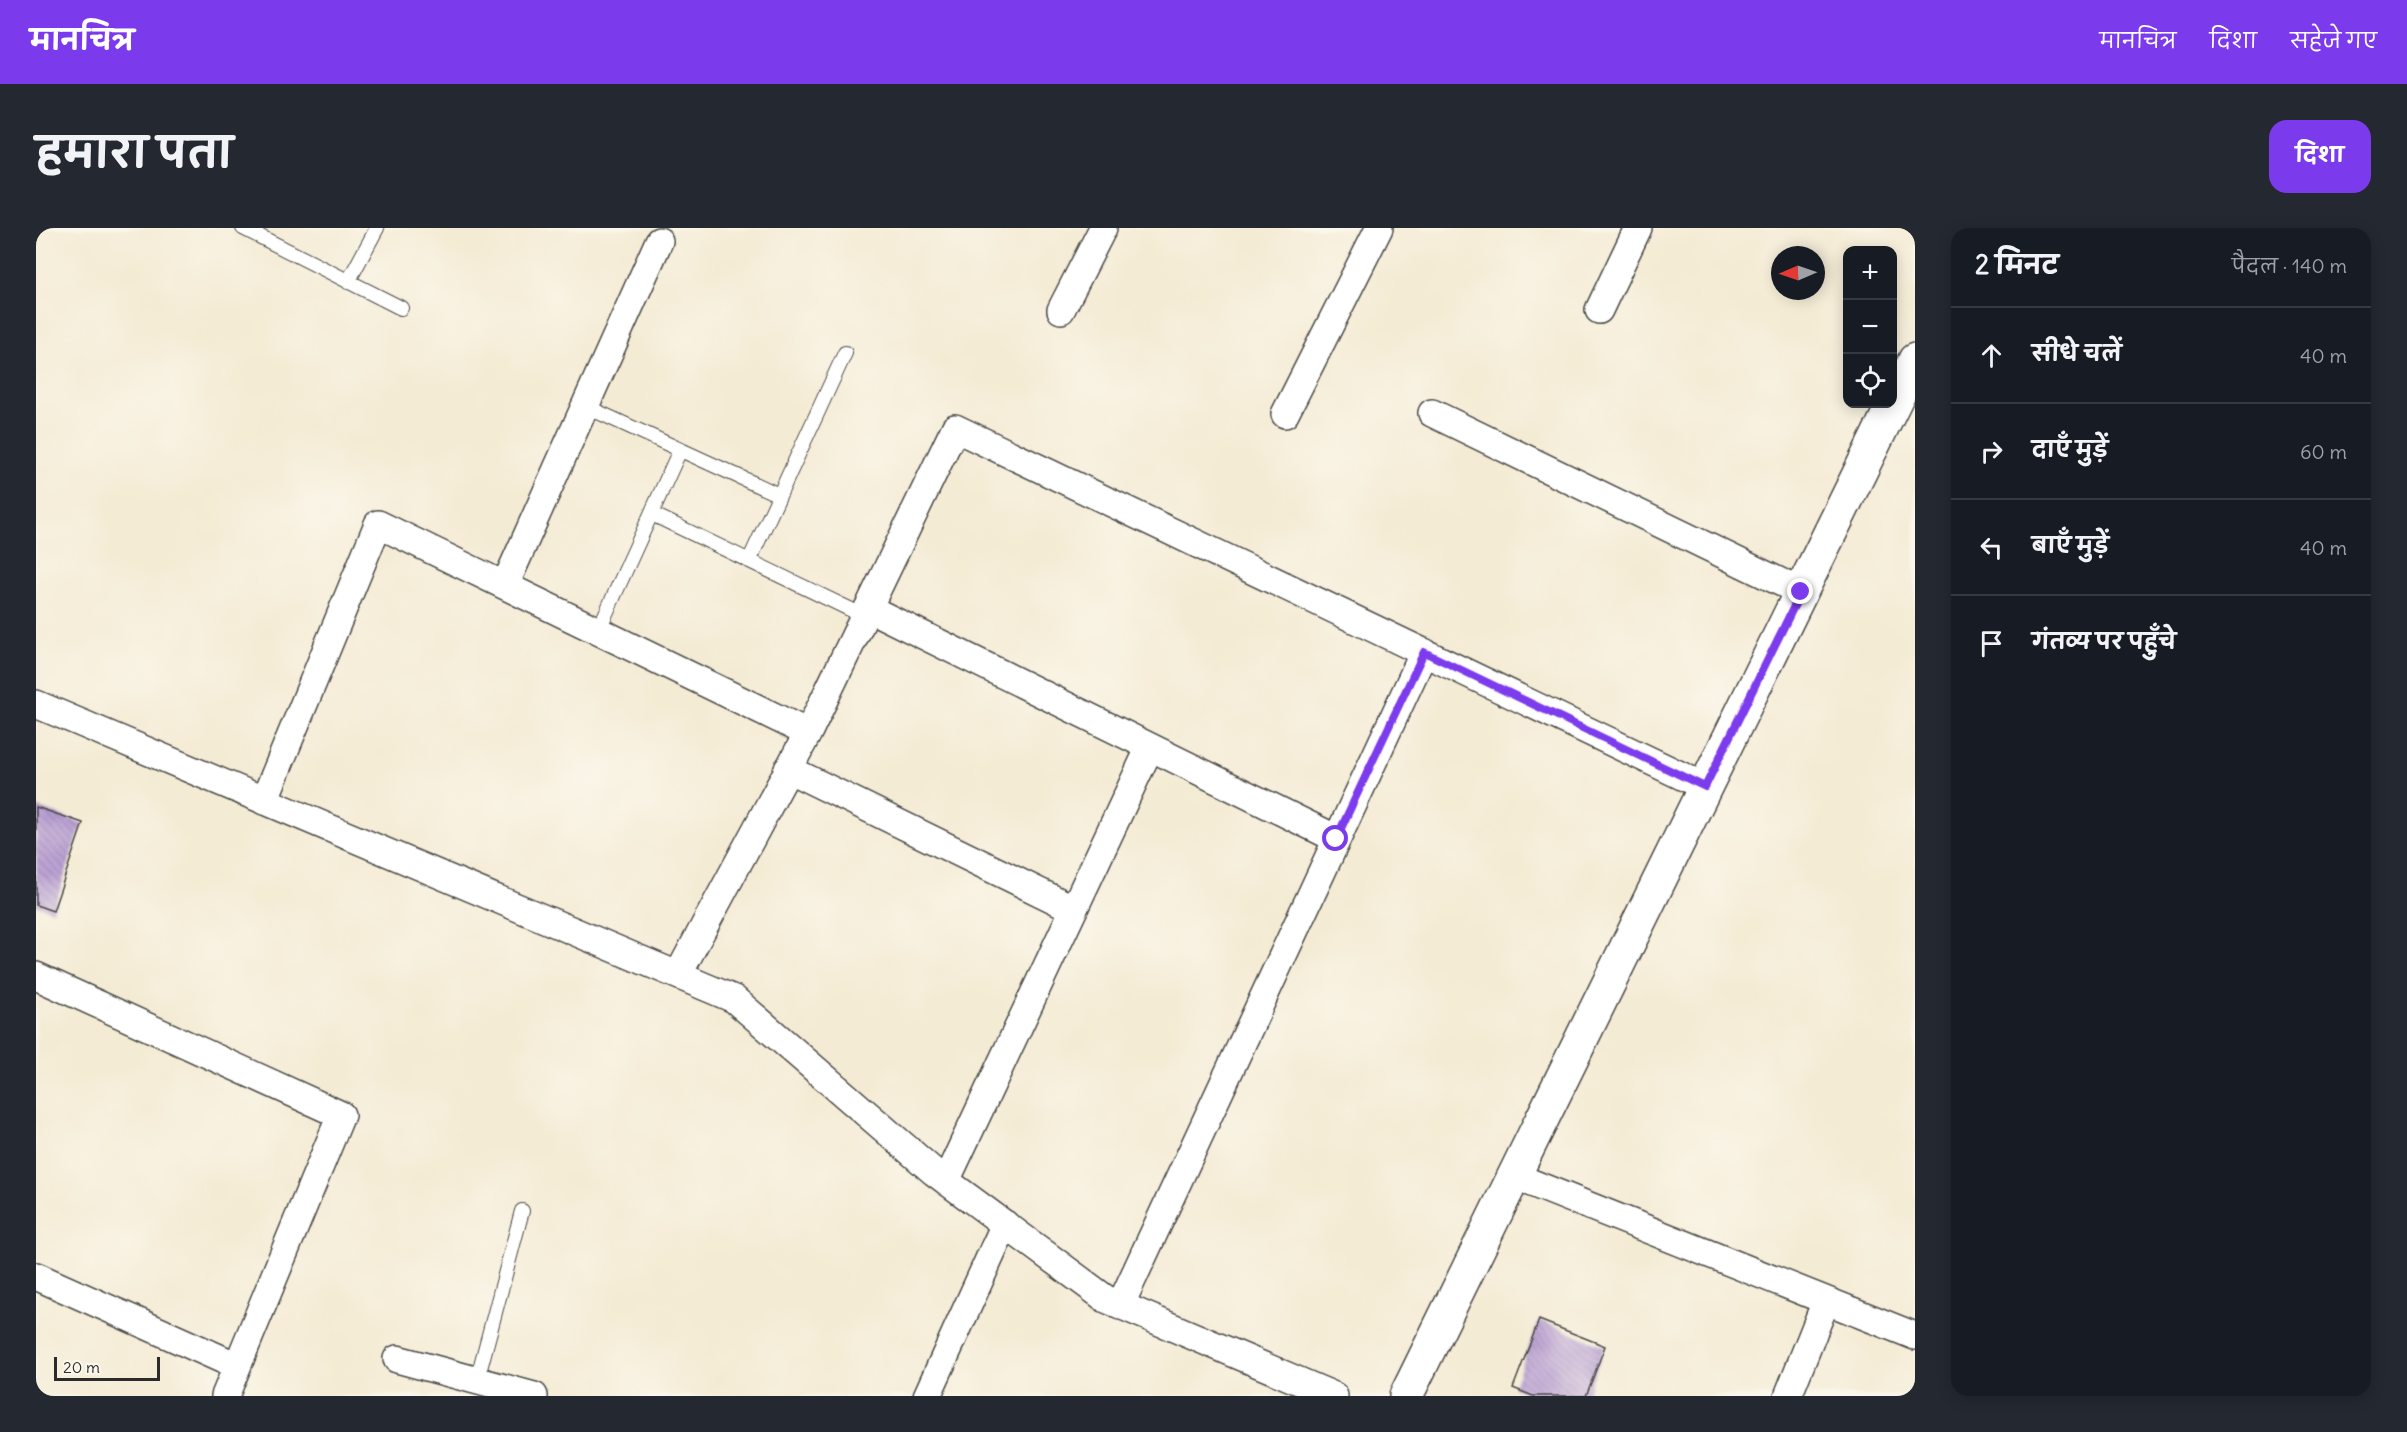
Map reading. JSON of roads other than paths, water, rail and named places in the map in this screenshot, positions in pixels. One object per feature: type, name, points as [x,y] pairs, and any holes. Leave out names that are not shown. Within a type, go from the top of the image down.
[{"type":"street","points":[[1061,310],[1103,228]]},
{"type":"street","points":[[1285,414],[1379,228]]},
{"type":"street","points":[[1599,310],[1638,228]]},
{"type":"street","points":[[505,585],[659,241]]},
{"type":"street","points":[[1406,1396],[1915,360]]},
{"type":"street","points":[[1432,413],[1801,592]]},
{"type":"street","points":[[678,975],[808,733],[955,428],[1705,787]]},
{"type":"street","points":[[264,801],[378,524],[808,733]]},
{"type":"street","points":[[866,612],[1150,747],[1336,839]]},
{"type":"street","points":[[1120,1306],[1424,652]]},
{"type":"street","points":[[36,704],[734,999],[946,1181],[1106,1299],[1334,1396]]},
{"type":"street","points":[[946,1181],[1150,747]]},
{"type":"street","points":[[788,769],[1074,909]]},
{"type":"street","points":[[36,976],[340,1115],[225,1396]]},
{"type":"street","points":[[1514,1176],[1915,1336]]},
{"type":"street","points":[[927,1396],[1005,1224]]},
{"type":"street","points":[[36,1276],[237,1366]]},
{"type":"street","points":[[1788,1396],[1826,1301]]},
{"type":"street","points":[[397,1359],[534,1396]]},
{"type":"lane","points":[[243,228],[401,308]]},
{"type":"lane","points":[[348,282],[377,228]]},
{"type":"lane","points":[[749,561],[845,353]]},
{"type":"lane","points":[[585,406],[779,495]]},
{"type":"lane","points":[[598,631],[680,450]]},
{"type":"lane","points":[[652,514],[749,561],[866,612]]},
{"type":"lane","points":[[477,1380],[522,1211]]}]
